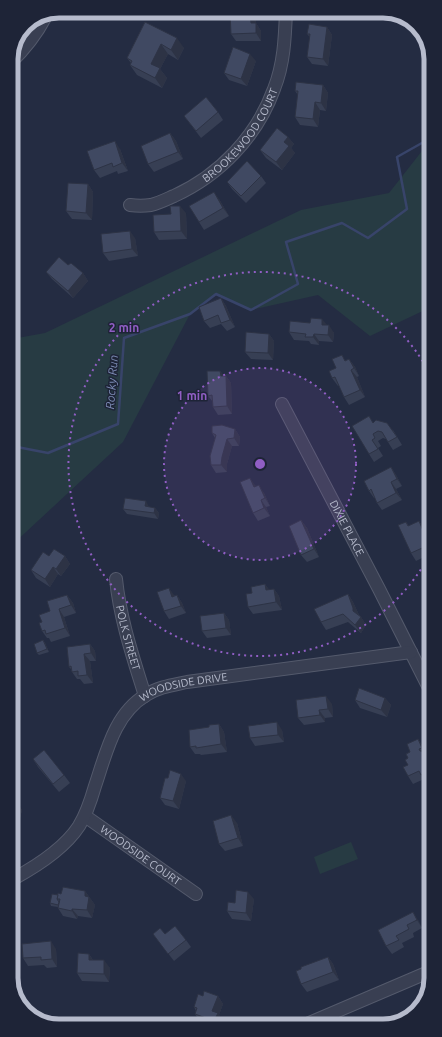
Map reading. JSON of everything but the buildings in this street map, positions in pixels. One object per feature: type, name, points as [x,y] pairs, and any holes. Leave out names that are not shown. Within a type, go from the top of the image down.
[{"type":"street","name":"BROOKEWOOD COURT","points":[[130,205],[151,205],[182,192],[215,171],[232,156],[244,142],[260,120],[275,88],[284,51],[286,18]]},
{"type":"street","points":[[18,55],[43,21]]},
{"type":"street","name":"DIXIE PLACE","points":[[282,404],[411,652]]},
{"type":"street","name":"POLK STREET","points":[[116,579],[122,615],[145,696]]},
{"type":"street","points":[[411,652],[424,678]]},
{"type":"street","name":"WOODSIDE DRIVE","points":[[18,876],[43,861],[60,847],[75,831],[85,816],[89,806],[108,746],[114,732],[125,714],[145,696],[158,689],[187,682],[411,652]]},
{"type":"street","name":"WOODSIDE COURT","points":[[85,816],[196,894]]},
{"type":"street","points":[[319,1019],[424,974]]},
{"type":"shaded area","points":[[424,148],[424,310],[370,336],[318,295],[251,310],[216,294],[190,314],[123,442],[18,539],[18,338],[45,333],[301,210],[389,193]]},
{"type":"shaded area","points":[[351,842],[358,859],[320,874],[314,857]]},
{"type":"waterway","name":"Rocky Run","points":[[18,447],[48,453],[118,424],[124,338],[190,314],[216,294],[251,310],[298,284],[286,242],[342,223],[368,238],[407,209],[397,157],[424,142]]}]
